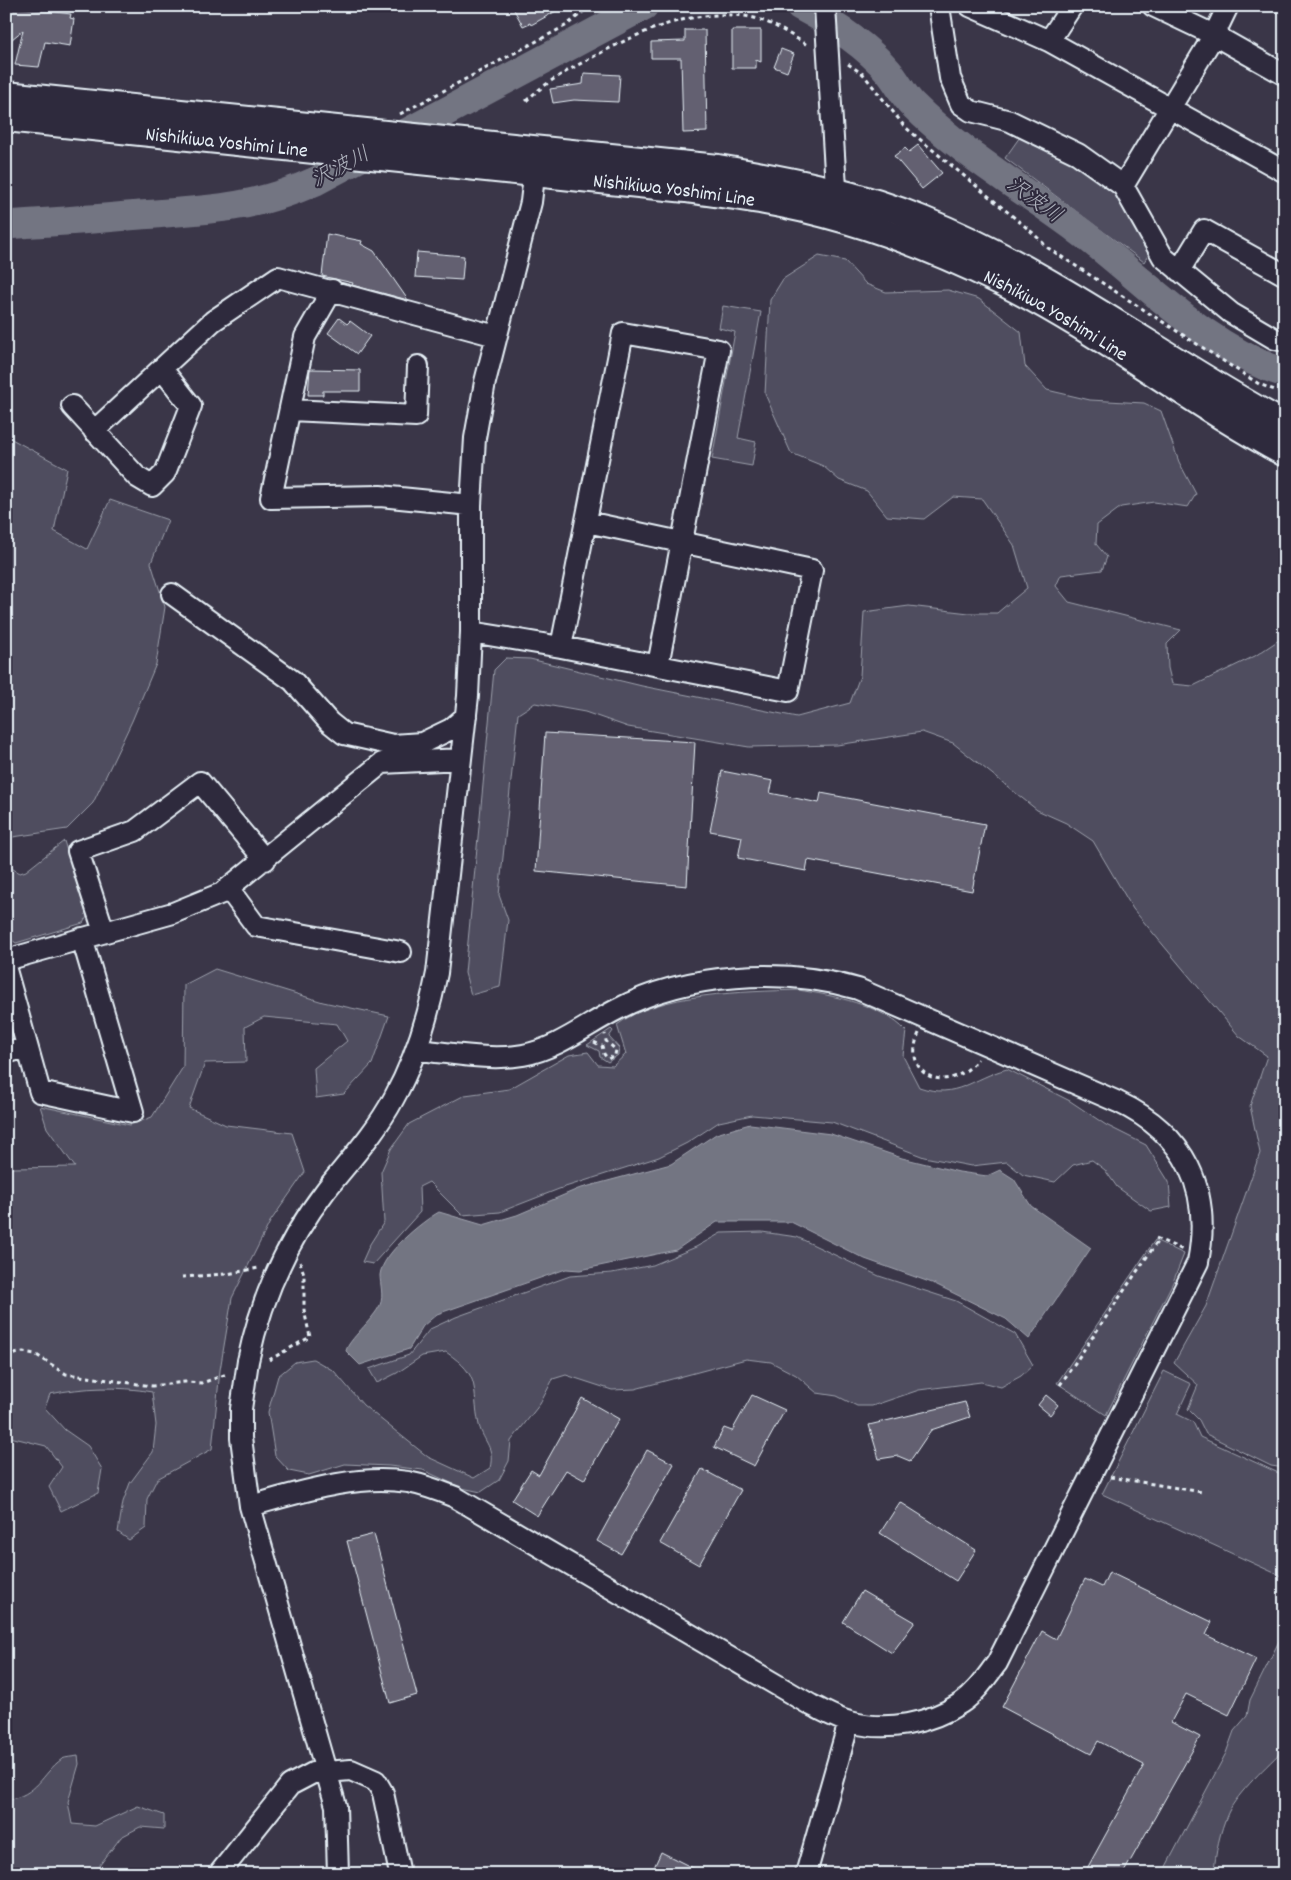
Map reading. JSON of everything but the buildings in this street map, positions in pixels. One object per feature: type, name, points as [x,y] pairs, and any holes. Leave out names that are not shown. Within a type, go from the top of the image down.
[{"type":"main road","name":"Nishikiwa Yoshimi Line","points":[[6,95],[382,126],[536,161],[766,201],[838,218],[936,252],[1005,284],[1155,372],[1220,416],[1285,453]]},
{"type":"main road","name":"Nishikiwa Yoshimi Line","points":[[6,118],[389,158],[718,168],[794,181],[836,191],[922,219],[985,247],[1101,315],[1229,394],[1285,425]]},
{"type":"street","points":[[825,6],[818,48],[838,218]]},
{"type":"street","points":[[939,6],[950,78],[961,104],[971,111],[1010,121],[1078,154],[1123,186],[1163,257],[1230,313],[1275,339],[1285,342]]},
{"type":"street","points":[[970,6],[1049,40],[1285,172]]},
{"type":"street","points":[[1049,40],[1072,6]]},
{"type":"street","points":[[1152,6],[1214,35],[1285,75]]},
{"type":"street","points":[[1123,186],[1214,35],[1228,6]]},
{"type":"street","points":[[338,1874],[336,1806],[250,1506],[241,1438],[241,1409],[248,1361],[264,1300],[280,1264],[293,1240],[326,1190],[370,1137],[394,1099],[418,1050],[437,973],[466,716],[471,632],[471,505],[479,412],[496,336],[531,202],[536,161]]},
{"type":"street","points":[[1179,271],[1204,230],[1285,275]]},
{"type":"street","points":[[94,431],[213,321],[278,277],[332,290],[496,336]]},
{"type":"street","points":[[332,290],[305,337],[271,498],[380,496],[471,505]]},
{"type":"street","points":[[562,647],[623,333],[719,350],[658,665]]},
{"type":"street","points":[[290,410],[416,416],[418,366]]},
{"type":"street","points":[[72,406],[137,477],[152,486],[165,473],[191,406],[162,369]]},
{"type":"street","points":[[471,632],[562,647],[788,691],[812,570],[587,522]]},
{"type":"street","points":[[172,594],[293,681],[329,722],[344,734],[393,744],[422,742],[451,729],[466,716]]},
{"type":"street","points":[[6,960],[172,913],[222,893],[265,860],[382,763],[461,759]]},
{"type":"street","points":[[104,932],[78,851],[135,832],[200,782],[265,860]]},
{"type":"street","points":[[228,888],[256,926],[401,952]]},
{"type":"street","points":[[6,970],[40,1092],[133,1112],[82,938]]},
{"type":"street","points":[[250,1506],[312,1489],[362,1480],[408,1482],[434,1489],[455,1497],[811,1705],[849,1722],[874,1727],[921,1722],[962,1702],[979,1687],[997,1663],[1198,1262],[1202,1238],[1201,1202],[1196,1181],[1172,1139],[1138,1111],[858,989],[812,978],[776,975],[750,976],[672,988],[631,1003],[559,1043],[525,1054],[506,1058],[418,1050]]},
{"type":"street","points":[[6,1053],[27,1047]]},
{"type":"street","points":[[806,1874],[849,1722]]},
{"type":"street","points":[[219,1874],[290,1785],[313,1773],[351,1770],[376,1781],[383,1793],[400,1874]]},
{"type":"path","points":[[382,126],[567,24],[590,6]]},
{"type":"path","points":[[526,100],[544,83],[604,51],[654,27],[684,18],[720,14],[746,16],[780,28],[818,48]]},
{"type":"path","points":[[848,64],[863,74],[905,127],[1033,233],[1048,248],[1259,384],[1285,394]]},
{"type":"path","points":[[590,1040],[602,1046],[604,1054],[608,1059],[615,1055],[616,1050],[606,1040],[605,1028]]},
{"type":"path","points":[[922,1028],[913,1049],[915,1058],[928,1075],[937,1079],[955,1078],[972,1067],[982,1054]]},
{"type":"path","points":[[1060,1385],[1158,1238],[1188,1252]]},
{"type":"path","points":[[269,1360],[310,1337],[304,1310],[304,1274],[293,1240]]},
{"type":"path","points":[[182,1277],[228,1274],[280,1264]]},
{"type":"path","points":[[6,1356],[23,1352],[35,1354],[66,1374],[152,1386],[186,1382],[202,1383],[227,1374]]},
{"type":"path","points":[[1110,1477],[1202,1492]]},
{"type":"shaded area","points":[[1022,134],[1059,152],[1114,191],[1150,252],[1144,262],[1005,158]]},
{"type":"shaded area","points":[[819,256],[845,261],[866,284],[886,292],[948,290],[979,299],[1021,332],[1025,366],[1047,390],[1090,400],[1144,403],[1161,411],[1179,462],[1196,494],[1188,507],[1154,502],[1121,507],[1097,525],[1096,544],[1107,557],[1102,570],[1061,575],[1056,586],[1069,602],[1181,630],[1167,644],[1168,668],[1172,684],[1193,686],[1255,656],[1285,636],[1285,1468],[1271,1466],[1206,1434],[1199,1420],[1188,1409],[1198,1385],[1174,1363],[1206,1306],[1260,1153],[1250,1106],[1267,1056],[1239,1036],[1133,909],[1093,841],[1066,823],[1037,810],[953,743],[922,732],[837,745],[749,747],[628,727],[585,712],[535,703],[518,714],[499,895],[508,920],[500,987],[471,995],[465,973],[494,670],[506,658],[530,659],[642,686],[797,717],[850,703],[860,676],[864,612],[909,606],[969,613],[997,613],[1027,588],[1014,545],[982,499],[953,497],[924,519],[887,516],[867,491],[839,480],[823,466],[791,453],[765,394],[770,300],[783,279]]},
{"type":"shaded area","points":[[723,306],[761,312],[738,438],[756,442],[752,466],[712,459],[735,332],[719,328]]},
{"type":"shaded area","points":[[6,436],[67,469],[54,531],[87,549],[110,500],[168,520],[151,563],[165,607],[156,664],[132,721],[93,803],[67,829],[6,838]]},
{"type":"shaded area","points":[[64,841],[87,917],[83,923],[16,943],[6,936],[6,865],[20,873],[26,871]]},
{"type":"shaded area","points":[[215,969],[323,1002],[389,1016],[372,1064],[344,1094],[316,1098],[314,1068],[347,1041],[337,1024],[264,1017],[245,1027],[246,1062],[205,1063],[189,1108],[226,1125],[292,1133],[305,1172],[270,1222],[232,1298],[220,1370],[212,1449],[157,1479],[147,1499],[146,1528],[129,1540],[118,1532],[123,1502],[130,1483],[153,1452],[156,1425],[152,1392],[101,1388],[50,1394],[45,1408],[65,1430],[88,1446],[102,1469],[98,1493],[61,1511],[49,1487],[62,1467],[46,1446],[6,1436],[6,1172],[13,1168],[75,1167],[47,1128],[40,1106],[130,1125],[152,1117],[183,1067],[184,985]]},
{"type":"shaded area","points":[[798,990],[841,998],[884,1014],[896,1022],[906,1031],[903,1056],[919,1087],[944,1091],[954,1089],[1007,1069],[1070,1101],[1106,1125],[1146,1145],[1169,1182],[1171,1207],[1151,1211],[1117,1187],[1105,1170],[1092,1160],[1073,1165],[1055,1182],[1023,1175],[1007,1162],[971,1166],[924,1157],[832,1122],[752,1115],[719,1122],[687,1143],[659,1157],[559,1189],[500,1212],[462,1215],[429,1182],[419,1187],[420,1212],[373,1264],[362,1262],[370,1244],[384,1222],[381,1172],[391,1149],[409,1124],[465,1095],[509,1089],[569,1055],[588,1052],[598,1065],[613,1066],[626,1054],[617,1025],[634,1014],[655,1006],[679,1000],[729,993]]},
{"type":"shaded area","points":[[611,1029],[613,1031],[609,1037],[619,1048],[618,1055],[608,1062],[600,1057],[599,1051],[587,1045]]},
{"type":"shaded area","points":[[762,1232],[797,1237],[879,1276],[956,1301],[1015,1334],[1033,1365],[1021,1376],[1001,1387],[981,1382],[919,1390],[872,1406],[857,1406],[837,1396],[817,1393],[796,1375],[771,1362],[746,1359],[635,1389],[612,1390],[566,1375],[553,1379],[540,1404],[511,1441],[509,1461],[499,1480],[481,1492],[462,1488],[423,1470],[389,1466],[345,1464],[309,1475],[289,1471],[275,1456],[268,1412],[278,1376],[295,1362],[313,1359],[334,1371],[363,1405],[428,1457],[474,1478],[490,1468],[491,1455],[479,1425],[475,1392],[471,1376],[466,1369],[446,1352],[422,1356],[397,1373],[377,1383],[369,1369],[409,1355],[430,1329],[456,1317],[570,1276],[612,1273],[653,1265],[696,1247],[721,1233]]},
{"type":"shaded area","points":[[1155,1240],[1184,1254],[1173,1282],[1106,1415],[1057,1383]]},
{"type":"shaded area","points":[[1164,1371],[1191,1384],[1177,1414],[1193,1422],[1200,1437],[1285,1476],[1285,1567],[1281,1576],[1102,1494]]},
{"type":"shaded area","points":[[1285,1629],[1285,1748],[1246,1788],[1228,1813],[1218,1843],[1214,1874],[1162,1874],[1226,1753],[1234,1731],[1247,1716],[1250,1700]]},
{"type":"shaded area","points":[[78,1756],[79,1764],[68,1802],[72,1824],[95,1826],[138,1806],[164,1815],[164,1829],[140,1827],[121,1837],[93,1874],[6,1874],[6,1800],[26,1794],[33,1789],[62,1759]]},
{"type":"water","points":[[750,1124],[831,1134],[902,1158],[959,1172],[987,1176],[1000,1170],[1014,1179],[1031,1206],[1091,1248],[1029,1339],[1006,1319],[935,1284],[865,1259],[791,1222],[717,1222],[676,1250],[580,1270],[566,1269],[437,1314],[423,1326],[409,1349],[360,1365],[346,1351],[351,1341],[380,1305],[382,1294],[380,1275],[382,1267],[388,1258],[404,1239],[422,1223],[439,1212],[483,1225],[517,1215],[578,1189],[671,1164],[716,1134]]},
{"type":"waterway","name":"沢波川","points":[[6,225],[230,207],[293,190],[316,181],[644,6]]},
{"type":"waterway","name":"沢波川","points":[[800,6],[824,19],[869,51],[888,71],[909,100],[951,139],[1103,249],[1201,330],[1256,362],[1285,373]]}]
